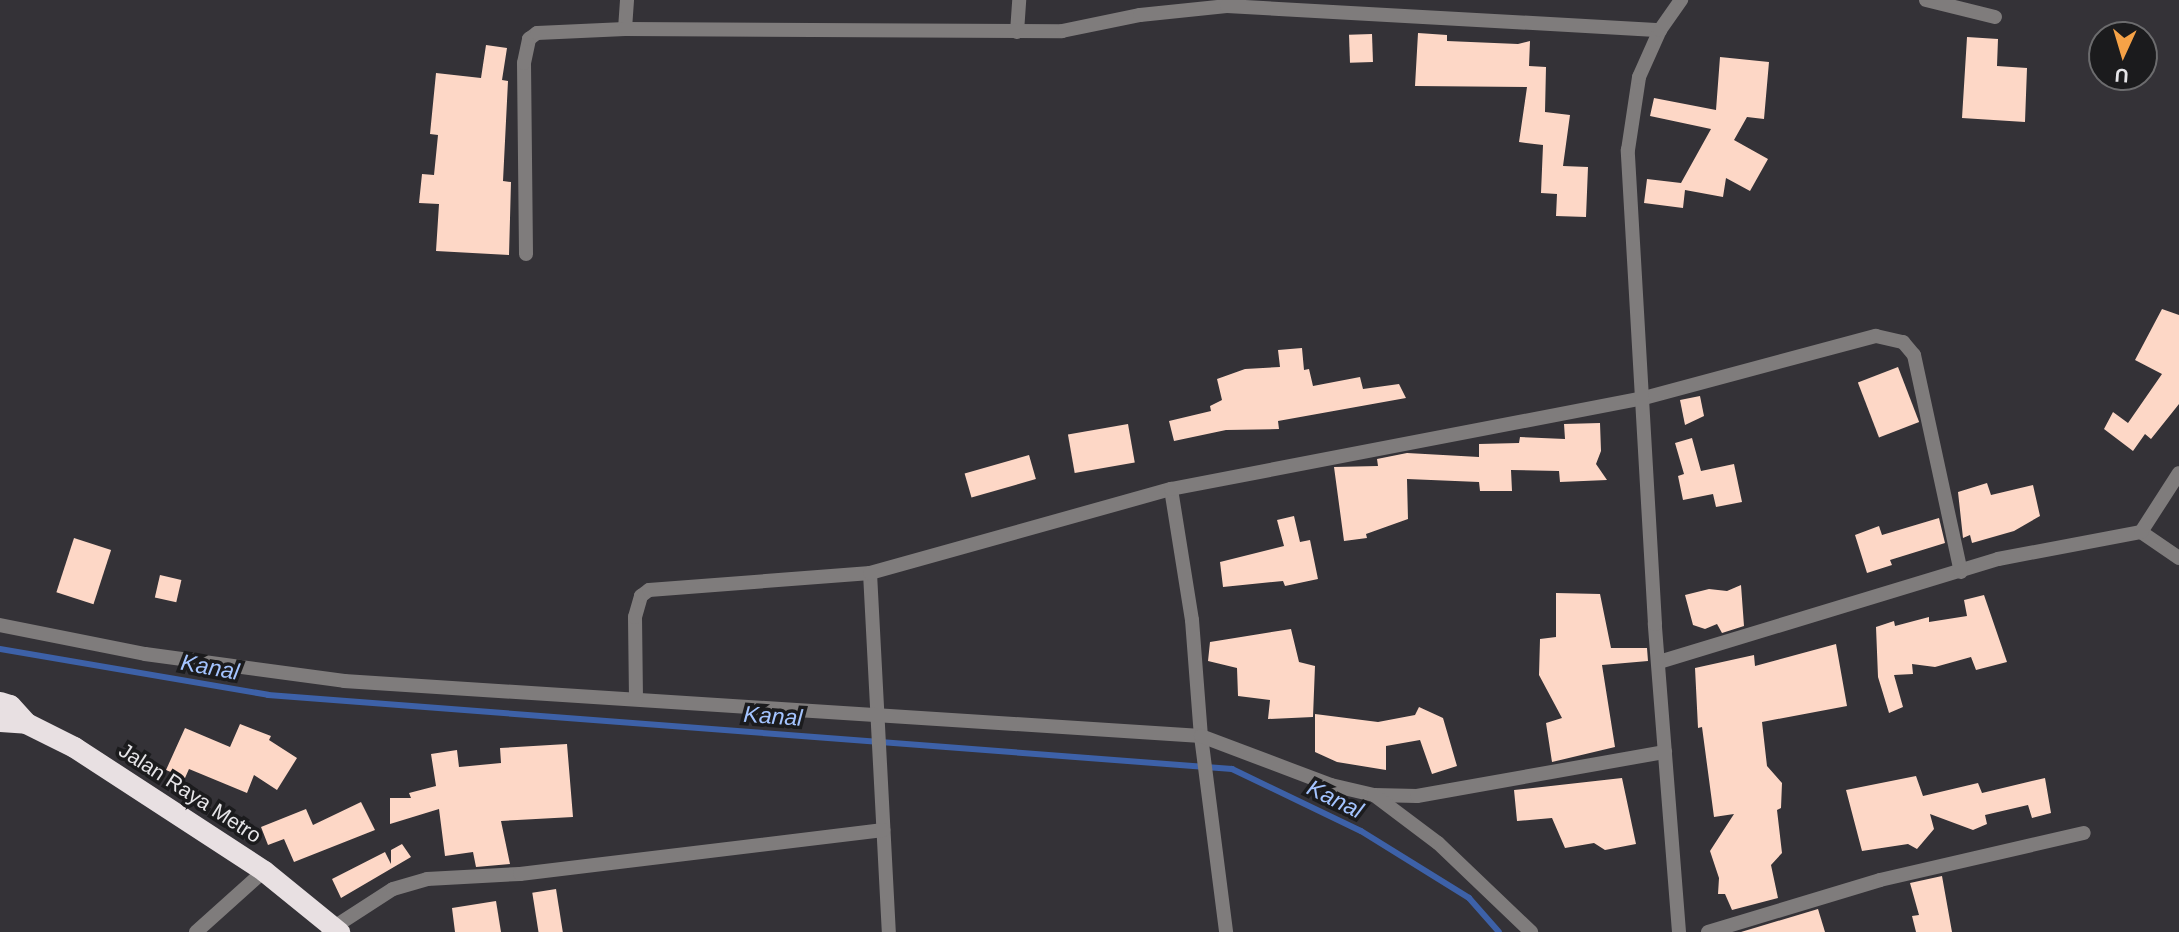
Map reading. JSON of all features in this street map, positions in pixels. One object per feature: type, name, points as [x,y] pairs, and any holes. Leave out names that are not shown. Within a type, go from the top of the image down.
[{"type":"highway","points":[[0,702],[10,705],[26,723]]},
{"type":"highway","name":"Jalan Raya Metro","points":[[0,721],[26,723],[74,747],[264,871],[333,930]]},
{"type":"street","points":[[625,29],[627,0]]},
{"type":"street","points":[[1017,32],[1019,0]]},
{"type":"street","points":[[1679,932],[1659,662],[1628,150],[1639,77],[1660,30],[1681,0]]},
{"type":"street","points":[[1926,0],[1995,17]]},
{"type":"street","points":[[526,254],[524,63],[529,38],[552,30],[1017,32],[1091,28],[1140,15],[1227,6],[1379,6],[1660,30]]},
{"type":"street","points":[[636,699],[635,617],[641,596],[649,590],[870,573],[1171,489],[1644,398],[1876,336],[1903,342],[1914,355],[1922,378],[1961,572]]},
{"type":"street","points":[[2141,532],[2179,473]]},
{"type":"street","points":[[1171,489],[1192,620],[1203,756],[1226,932]]},
{"type":"street","points":[[1659,662],[1998,559],[2141,532],[2179,558]]},
{"type":"street","points":[[870,573],[889,932]]},
{"type":"street","points":[[0,625],[145,654],[344,681],[1201,736],[1331,785],[1374,795],[1417,796],[1665,752]]},
{"type":"street","points":[[1374,795],[1438,843],[1531,932]]},
{"type":"street","points":[[333,930],[394,889],[427,878],[520,874],[883,831]]},
{"type":"street","points":[[1708,932],[1880,880],[2084,833]]},
{"type":"street","points":[[196,932],[264,871]]},
{"type":"building","points":[[1418,33],[1447,35],[1447,41],[1518,44],[1530,41],[1529,66],[1546,67],[1545,112],[1570,115],[1563,166],[1588,167],[1586,217],[1556,216],[1557,194],[1541,193],[1543,145],[1519,142],[1527,87],[1415,86]]},
{"type":"building","points":[[1372,34],[1373,62],[1350,63],[1349,35]]},
{"type":"building","points":[[1967,37],[1998,39],[1997,66],[2027,68],[2025,122],[1962,118]]},
{"type":"building","points":[[486,45],[507,48],[502,80],[508,81],[503,181],[511,182],[509,255],[436,251],[439,204],[419,203],[422,174],[434,175],[438,135],[430,134],[436,73],[481,78]]},
{"type":"building","points":[[1720,57],[1769,62],[1764,119],[1747,117],[1734,140],[1768,159],[1750,191],[1726,178],[1723,197],[1685,190],[1683,208],[1644,203],[1647,179],[1681,183],[1711,129],[1650,116],[1654,98],[1716,110]]},
{"type":"building","points":[[2162,309],[2179,315],[2179,404],[2151,439],[2145,434],[2133,451],[2104,429],[2113,412],[2128,423],[2162,374],[2135,360]]},
{"type":"building","points":[[1302,348],[1304,370],[1309,369],[1313,386],[1360,377],[1363,389],[1399,384],[1406,398],[1278,421],[1279,429],[1226,430],[1174,441],[1169,421],[1211,411],[1210,406],[1222,400],[1217,379],[1245,369],[1280,367],[1278,350]]},
{"type":"building","points":[[1898,367],[1919,422],[1879,437],[1858,382]]},
{"type":"building","points":[[1700,396],[1704,416],[1685,425],[1680,400]]},
{"type":"building","points":[[1600,423],[1601,451],[1596,464],[1607,480],[1560,482],[1559,471],[1511,470],[1512,491],[1480,491],[1479,482],[1407,479],[1408,519],[1366,534],[1367,538],[1344,541],[1334,467],[1378,466],[1377,459],[1407,453],[1479,457],[1479,444],[1519,443],[1520,437],[1565,439],[1564,424]]},
{"type":"building","points":[[1128,424],[1135,462],[1075,473],[1068,435]]},
{"type":"building","points":[[1692,438],[1701,471],[1734,464],[1742,502],[1716,507],[1713,494],[1683,500],[1678,476],[1684,474],[1675,443]]},
{"type":"building","points":[[1029,455],[1036,479],[971,497],[965,473]]},
{"type":"building","points":[[1987,483],[1991,495],[2033,485],[2040,516],[2014,531],[1972,543],[1970,535],[1963,538],[1958,492]]},
{"type":"building","points":[[1294,516],[1300,542],[1310,540],[1318,579],[1285,586],[1283,581],[1223,587],[1220,562],[1284,546],[1277,520]]},
{"type":"building","points":[[1939,518],[1945,543],[1890,560],[1892,565],[1867,573],[1855,535],[1879,526],[1882,535]]},
{"type":"building","points":[[74,538],[111,550],[93,604],[56,592]]},
{"type":"building","points":[[160,575],[181,580],[176,602],[155,597]]},
{"type":"building","points":[[1741,585],[1744,626],[1722,633],[1717,624],[1705,629],[1693,625],[1685,595],[1709,589],[1727,591]]},
{"type":"building","points":[[1556,593],[1600,594],[1611,648],[1647,648],[1648,661],[1602,665],[1615,747],[1552,762],[1546,723],[1562,718],[1539,675],[1540,639],[1556,637]]},
{"type":"building","points":[[1984,595],[2007,662],[1976,670],[1971,657],[1935,667],[1912,664],[1913,674],[1894,675],[1903,707],[1889,713],[1878,677],[1876,627],[1894,621],[1895,626],[1929,617],[1929,622],[1967,616],[1964,600]]},
{"type":"building","points":[[1291,629],[1299,662],[1315,666],[1313,717],[1268,719],[1270,700],[1238,696],[1237,668],[1208,661],[1210,642]]},
{"type":"building","points":[[1836,644],[1847,706],[1762,722],[1767,766],[1782,783],[1781,808],[1777,810],[1782,853],[1771,865],[1778,898],[1732,910],[1725,894],[1718,894],[1719,878],[1710,851],[1734,814],[1714,817],[1702,727],[1698,728],[1695,668],[1754,655],[1755,666]]},
{"type":"building","points":[[1419,707],[1443,718],[1457,766],[1432,774],[1420,740],[1386,746],[1386,770],[1337,762],[1315,752],[1315,714],[1378,722],[1415,715]]},
{"type":"building","points":[[240,724],[271,736],[269,740],[297,758],[277,790],[254,775],[247,793],[189,769],[185,778],[166,770],[185,728],[230,747]]},
{"type":"building","points":[[567,744],[573,817],[501,821],[510,864],[476,867],[473,852],[445,856],[439,809],[390,824],[390,798],[411,798],[409,793],[436,786],[431,754],[457,750],[459,767],[501,763],[500,748]]},
{"type":"building","points":[[1916,776],[1923,796],[1978,783],[1982,793],[2045,778],[2051,813],[2032,818],[2028,805],[1985,815],[1987,824],[1973,830],[1930,814],[1934,829],[1917,849],[1908,844],[1862,851],[1846,790]]},
{"type":"building","points":[[1622,778],[1636,844],[1605,850],[1594,843],[1565,848],[1552,818],[1517,821],[1514,790]]},
{"type":"building","points":[[361,802],[375,830],[294,862],[284,839],[268,845],[261,827],[306,809],[313,825]]},
{"type":"building","points":[[402,844],[411,857],[341,898],[332,879],[385,852],[391,864],[391,850]]},
{"type":"building","points":[[1942,876],[1952,932],[1916,932],[1912,916],[1919,915],[1910,883]]},
{"type":"building","points":[[556,889],[563,932],[539,932],[532,893]]},
{"type":"building","points":[[496,901],[501,932],[455,932],[452,908]]},
{"type":"building","points":[[1818,909],[1825,932],[1741,932]]},
{"type":"waterway","name":"Kanal","points":[[0,649],[268,695],[1232,769],[1361,831],[1469,898],[1499,932]]}]
